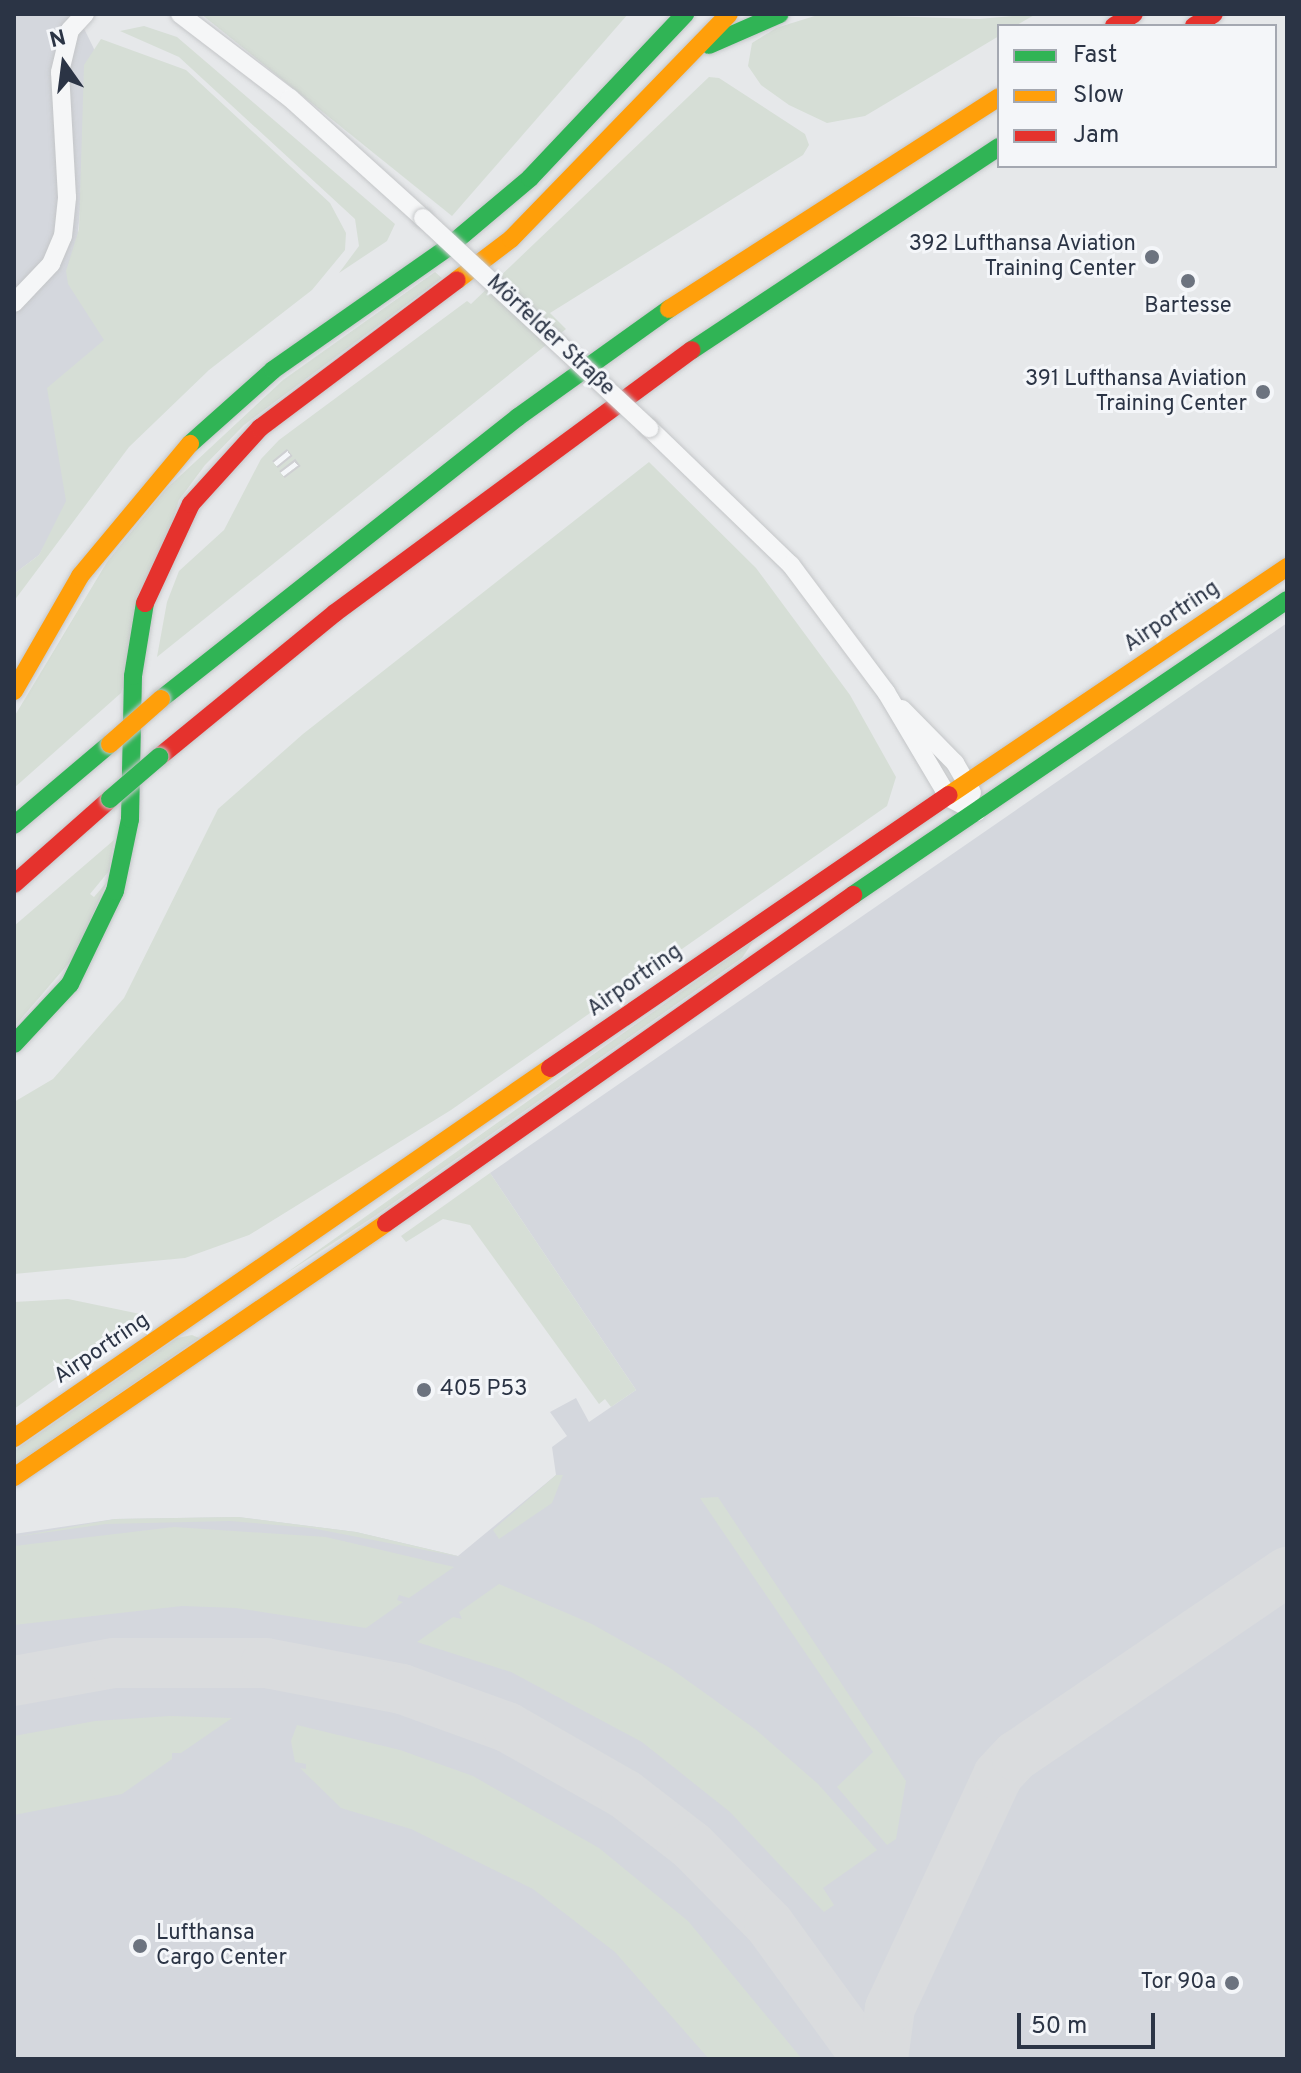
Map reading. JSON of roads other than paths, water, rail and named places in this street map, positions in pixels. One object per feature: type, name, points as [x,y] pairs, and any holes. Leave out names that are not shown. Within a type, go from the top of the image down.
[{"type":"main road","points":[[663,38],[677,14]]},
{"type":"main road","points":[[14,691],[80,576],[172,460],[273,370],[467,231],[570,136],[685,14]]},
{"type":"main road","points":[[14,1044],[70,984],[115,891],[130,819],[133,676],[140,619],[171,538],[230,456],[271,419],[511,239],[684,56],[729,14]]},
{"type":"main road","points":[[684,56],[780,14]]},
{"type":"main road","points":[[14,825],[161,699],[518,417],[659,315],[997,98]]},
{"type":"main road","points":[[14,884],[159,757],[335,613],[570,435],[811,267],[997,148]]},
{"type":"main road","name":"Airportring","points":[[14,1438],[969,783],[1264,583],[1285,572]]},
{"type":"main road","points":[[14,1477],[237,1328],[977,812],[1285,607]]},
{"type":"street","points":[[14,303],[51,264],[63,236],[67,197],[60,72],[70,30],[85,14]]},
{"type":"street","name":"Mörfelder Straße","points":[[180,14],[290,98],[649,428],[791,565],[886,692],[969,783],[977,812]]},
{"type":"street","points":[[1264,583],[1285,607]]},
{"type":"street","name":"Mörfelder Straße","points":[[886,692],[949,798]]},
{"type":"street","points":[[949,798],[977,812]]},
{"type":"railway","points":[[275,464],[290,452]]},
{"type":"railway","points":[[282,474],[298,462]]},
{"type":"place","name":"392 Lufthansa Aviation Training Center","points":[[1152,257]]},
{"type":"place","name":"Bartesse","points":[[1188,281]]},
{"type":"place","name":"391 Lufthansa Aviation Training Center","points":[[1263,392]]},
{"type":"place","name":"405 P53","points":[[424,1390]]},
{"type":"place","name":"Lufthansa Cargo Center","points":[[140,1946]]},
{"type":"place","name":"Tor 90a","points":[[1232,1983]]}]
